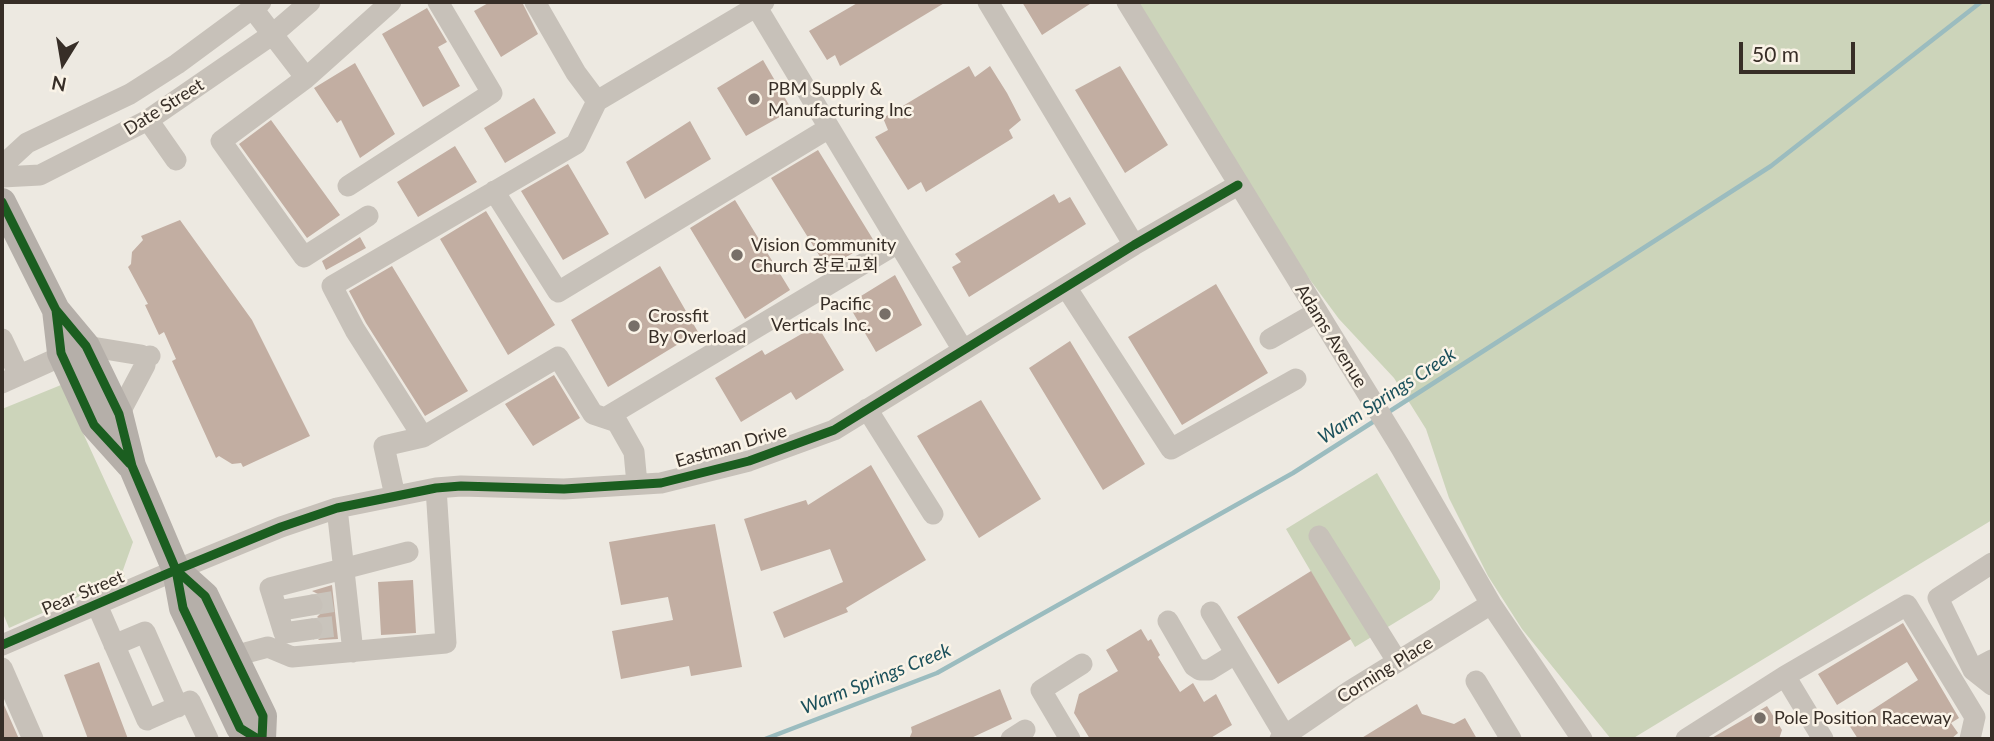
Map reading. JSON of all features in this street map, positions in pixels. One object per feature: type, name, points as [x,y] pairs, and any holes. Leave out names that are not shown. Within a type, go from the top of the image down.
[{"type":"main road","points":[[2,202],[74,351],[94,425],[132,466]]},
{"type":"main road","points":[[74,351],[119,414],[132,466],[176,570],[183,608],[240,728],[260,739],[263,716],[205,596],[176,570]]},
{"type":"street","points":[[219,34],[230,2]]},
{"type":"street","name":"Date Street","points":[[2,177],[40,175],[148,120],[273,34],[310,2]]},
{"type":"street","points":[[368,216],[304,257],[221,141],[306,78],[391,2]]},
{"type":"street","points":[[348,186],[492,93],[438,2]]},
{"type":"street","points":[[535,2],[576,73],[597,101]]},
{"type":"street","points":[[988,2],[1134,245]]},
{"type":"street","name":"Adams Avenue","points":[[1127,2],[1401,448],[1491,604],[1582,739]]},
{"type":"street","points":[[423,437],[355,330],[332,286],[576,144],[597,101],[760,4],[829,128],[963,350]]},
{"type":"street","points":[[257,5],[273,34],[306,78]]},
{"type":"street","name":"Date Street","points":[[2,166],[27,143],[130,94],[177,64],[257,5]]},
{"type":"street","points":[[148,120],[176,160]]},
{"type":"street","points":[[494,191],[558,292],[829,128]]},
{"type":"street","name":"Eastman Drive","points":[[176,570],[281,527],[337,508],[436,488],[461,486],[564,489],[661,483],[750,461],[834,430],[1134,245],[1238,186]]},
{"type":"street","points":[[605,418],[898,243]]},
{"type":"street","points":[[1066,287],[1171,449],[1296,379]]},
{"type":"street","points":[[1270,339],[1317,312]]},
{"type":"street","points":[[2,339],[10,379],[74,351],[148,357],[119,414]]},
{"type":"street","points":[[395,496],[384,446],[423,437],[558,357],[593,414],[617,422],[634,452],[637,484]]},
{"type":"street","points":[[867,409],[933,514]]},
{"type":"street","points":[[234,656],[268,647],[292,657],[446,643],[436,488]]},
{"type":"street","points":[[337,508],[344,568],[344,625],[353,652]]},
{"type":"street","points":[[1319,536],[1397,661]]},
{"type":"street","points":[[312,629],[284,633],[270,588],[408,552]]},
{"type":"street","points":[[1992,563],[1938,598],[1973,670],[1992,685]]},
{"type":"street","name":"Pear Street","points":[[2,645],[176,570]]},
{"type":"street","name":"Corning Place","points":[[1282,738],[1397,661],[1491,604]]},
{"type":"street","points":[[97,605],[147,720],[190,701],[208,739]]},
{"type":"street","points":[[277,611],[312,605]]},
{"type":"street","points":[[1686,739],[1785,676],[1908,606],[1975,717],[1970,739]]},
{"type":"street","points":[[1211,612],[1282,738]]},
{"type":"street","points":[[1168,621],[1194,666],[1200,670],[1209,670],[1236,654]]},
{"type":"street","points":[[114,645],[145,632],[178,707]]},
{"type":"street","points":[[1973,670],[1992,660]]},
{"type":"street","points":[[1070,739],[1041,690],[1082,664]]},
{"type":"street","points":[[2,668],[33,739]]},
{"type":"street","points":[[1785,676],[1823,739]]},
{"type":"street","points":[[1476,681],[1511,739]]},
{"type":"green space","points":[[1138,2],[1992,2],[1992,520],[1632,739],[1611,739],[1522,629],[1488,576],[1449,498],[1426,429],[1394,378],[1339,319],[1305,273]]},
{"type":"green space","points":[[61,385],[133,542],[123,570],[125,576],[9,628],[2,611],[2,409]]},
{"type":"green space","points":[[1377,473],[1440,581],[1440,589],[1432,600],[1355,647],[1286,529]]},
{"type":"building","points":[[490,2],[522,2],[538,34],[501,57],[474,11]]},
{"type":"building","points":[[859,2],[946,2],[840,66],[835,55],[827,60],[809,31]]},
{"type":"building","points":[[1022,2],[1093,2],[1042,35]]},
{"type":"building","points":[[427,8],[447,42],[438,47],[460,86],[423,107],[382,34]]},
{"type":"building","name":"PBM Supply & Manufacturing Inc","points":[[763,60],[792,110],[746,136],[717,88]]},
{"type":"building","points":[[355,63],[395,134],[360,158],[341,120],[337,123],[314,88]]},
{"type":"building","points":[[969,66],[975,77],[990,66],[1007,93],[1021,120],[1009,130],[1013,138],[926,192],[921,182],[908,190],[875,137],[888,130],[883,118]]},
{"type":"building","points":[[1120,66],[1168,145],[1125,173],[1075,90]]},
{"type":"building","points":[[534,98],[556,133],[505,163],[484,128]]},
{"type":"building","points":[[271,120],[340,215],[307,238],[239,144]]},
{"type":"building","points":[[690,121],[711,159],[645,199],[626,162]]},
{"type":"building","points":[[455,146],[477,182],[418,217],[397,182]]},
{"type":"building","points":[[818,150],[874,241],[827,268],[771,178]]},
{"type":"building","points":[[568,164],[609,234],[563,260],[521,191]]},
{"type":"building","points":[[1054,194],[1059,203],[1070,197],[1086,224],[969,297],[952,267],[961,262],[955,254]]},
{"type":"building","name":"Vision Community Church 장로교회","points":[[735,200],[790,290],[745,319],[690,228]]},
{"type":"building","points":[[486,211],[555,325],[508,355],[440,239]]},
{"type":"building","points":[[180,220],[252,320],[310,436],[243,467],[241,463],[232,464],[219,456],[216,458],[172,361],[176,359],[164,332],[159,335],[145,305],[148,304],[128,267],[131,264],[132,252],[143,240],[141,236]]},
{"type":"building","points":[[360,237],[366,248],[326,270],[322,261]]},
{"type":"building","points":[[392,266],[468,391],[425,416],[349,291]]},
{"type":"building","name":"Crossfit By Overload","points":[[660,266],[698,332],[608,387],[571,320]]},
{"type":"building","name":"Pacific Verticals Inc.","points":[[895,275],[922,325],[876,352],[848,304]]},
{"type":"building","points":[[1216,284],[1268,373],[1182,425],[1128,337]]},
{"type":"building","points":[[817,325],[844,370],[796,400],[791,392],[741,422],[715,378],[762,350],[765,355]]},
{"type":"building","points":[[1070,341],[1145,464],[1103,490],[1029,368]]},
{"type":"building","points":[[554,375],[580,418],[533,446],[505,404]]},
{"type":"building","points":[[981,400],[1041,499],[979,538],[917,436]]},
{"type":"building","points":[[871,465],[926,560],[846,608],[848,612],[784,638],[773,612],[843,582],[830,549],[761,571],[744,519],[806,500],[808,505]]},
{"type":"building","points":[[715,524],[742,667],[691,676],[689,666],[621,679],[612,631],[673,620],[668,597],[621,605],[609,542]]},
{"type":"building","points":[[1311,571],[1351,639],[1278,684],[1237,617]]},
{"type":"building","points":[[413,580],[416,633],[381,635],[378,582]]},
{"type":"building","points":[[332,585],[338,639],[318,640],[324,634],[325,628],[323,621],[317,617],[324,610],[325,603],[322,596],[312,591]]},
{"type":"building","points":[[1903,623],[1959,718],[1951,723],[1958,733],[1951,739],[1858,739],[1849,725],[1918,680],[1907,662],[1837,705],[1818,674]]},
{"type":"building","points":[[1141,629],[1148,641],[1151,639],[1160,655],[1158,657],[1180,692],[1193,683],[1204,702],[1216,694],[1232,725],[1209,739],[1090,739],[1074,713],[1079,694],[1118,671],[1106,650]]},
{"type":"building","points":[[99,662],[128,739],[88,739],[64,675]]},
{"type":"building","points":[[1000,689],[1012,719],[969,739],[909,739],[911,727]]},
{"type":"building","points":[[1417,704],[1422,714],[1454,724],[1465,718],[1477,739],[1360,739]]},
{"type":"building","points":[[4,705],[19,739],[2,739]]},
{"type":"building","name":"Pole Position Raceway","points":[[1767,706],[1782,730],[1779,739],[1710,739]]},
{"type":"waterway","name":"Warm Springs Creek","points":[[1387,413],[1771,166],[1981,2]]},
{"type":"waterway","name":"Warm Springs Creek","points":[[765,739],[937,673],[1293,473],[1376,420]]},
{"type":"tunnel","points":[[312,605],[337,601]]},
{"type":"tunnel","points":[[312,629],[339,626]]},
{"type":"cycle path","points":[[2,645],[281,527],[337,508],[436,488],[461,486],[564,489],[661,483],[749,461],[834,430],[1134,245],[1238,185]]},
{"type":"cycle path","points":[[2,202],[56,310],[86,346],[119,414],[132,466],[176,570],[183,608],[240,728],[258,739]]},
{"type":"cycle path","points":[[56,310],[61,353],[94,425],[130,464]]},
{"type":"cycle path","points":[[176,570],[205,596],[263,716],[262,739]]},
{"type":"place","name":"PBM Supply & Manufacturing Inc","points":[[754,99]]},
{"type":"place","name":"Vision Community Church 장로교회","points":[[737,255]]},
{"type":"place","name":"Pacific Verticals Inc.","points":[[885,314]]},
{"type":"place","name":"Crossfit By Overload","points":[[634,326]]},
{"type":"place","name":"Pole Position Raceway","points":[[1760,718]]}]
